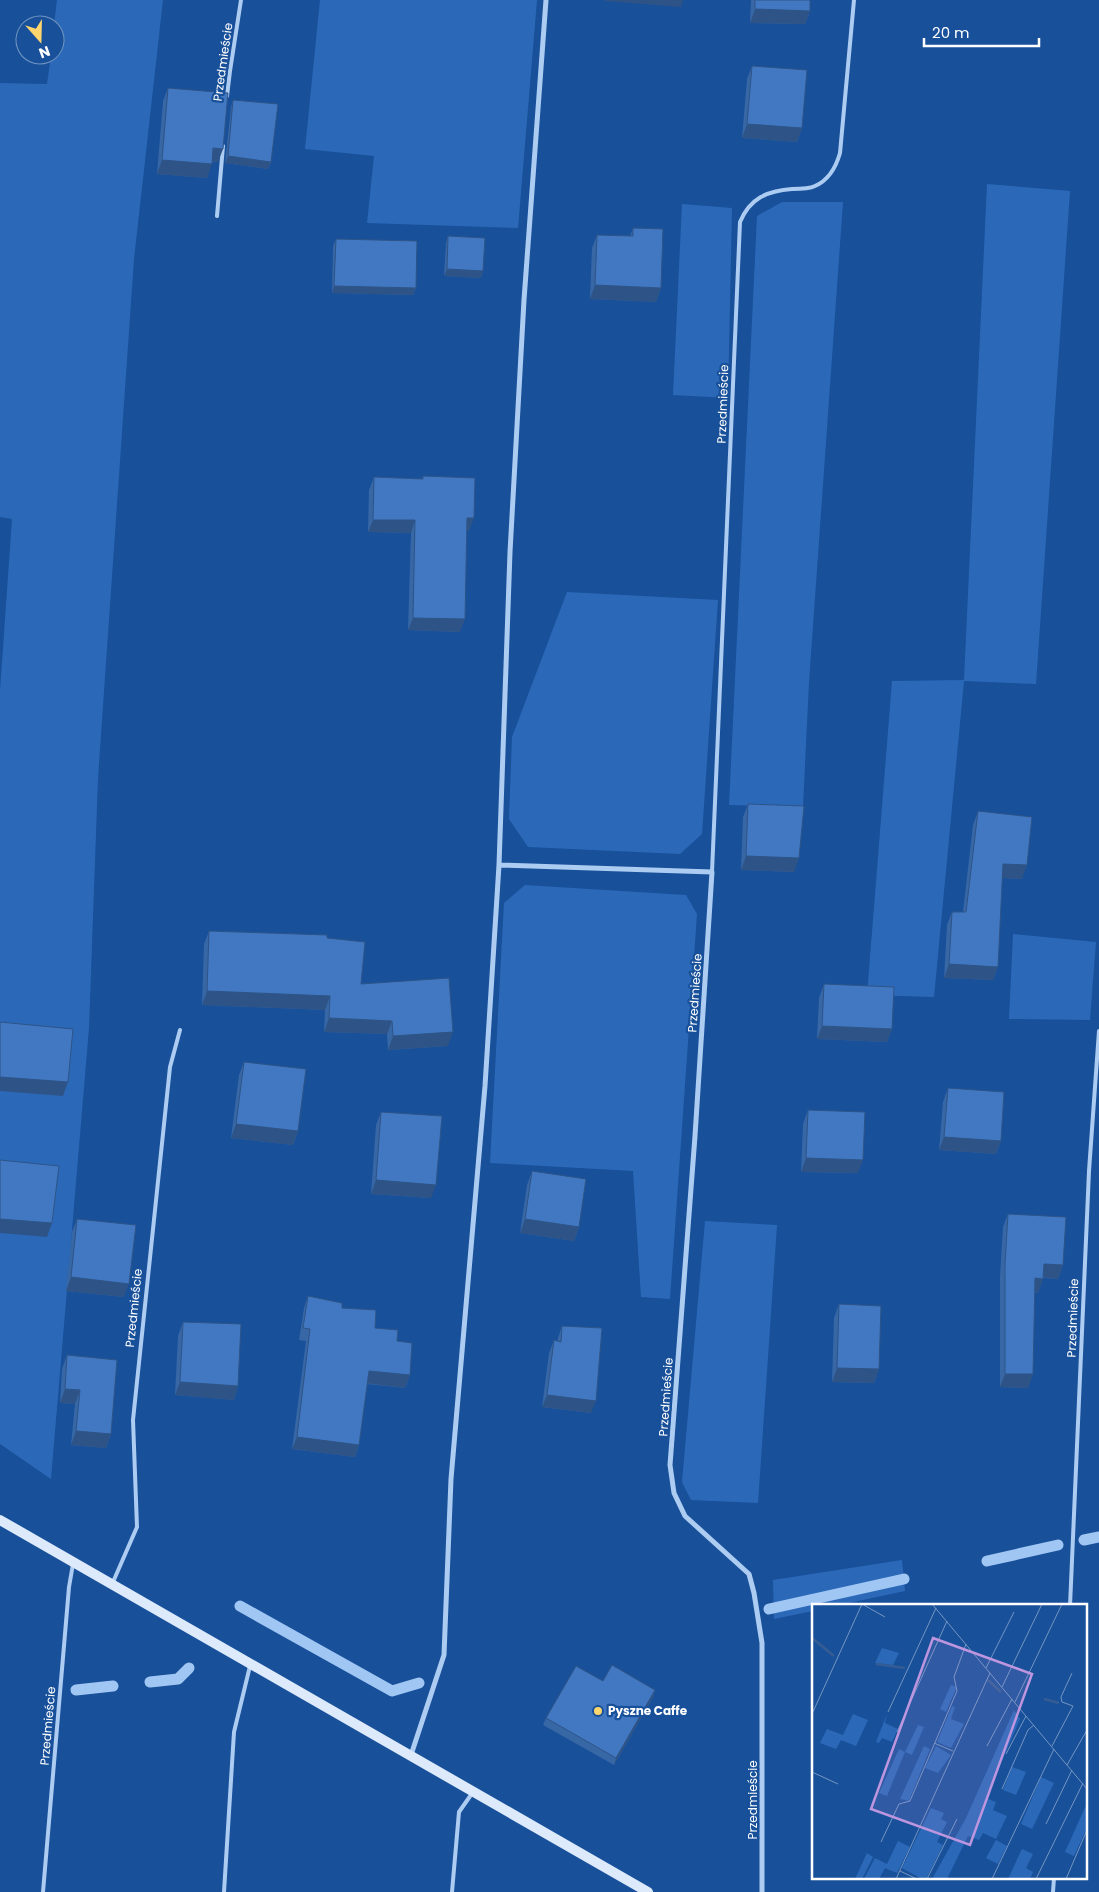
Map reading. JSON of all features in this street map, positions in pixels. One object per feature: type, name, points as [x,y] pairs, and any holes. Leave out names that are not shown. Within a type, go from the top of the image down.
[{"type":"main road","points":[[0,1520],[648,1892]]},
{"type":"street","points":[[410,1756],[444,1655],[451,1479],[485,1086],[498,865],[510,552],[523,320],[546,0]]},
{"type":"street","points":[[498,865],[712,872]]},
{"type":"street","name":"Przedmieście","points":[[712,872],[695,1136],[670,1465],[674,1493],[686,1516],[749,1574],[754,1593],[762,1643],[762,1892]]},
{"type":"lane","name":"Przedmieście","points":[[227,100],[242,0]]},
{"type":"lane","name":"Przedmieście","points":[[712,872],[740,222],[746,209],[752,202],[780,190],[816,186],[827,178],[836,167],[840,153],[854,0]]},
{"type":"lane","points":[[216,216],[224,138]]},
{"type":"lane","name":"Przedmieście","points":[[112,1584],[137,1527],[133,1420],[170,1067],[180,1030]]},
{"type":"lane","name":"Przedmieście","points":[[1070,1604],[1089,1171],[1099,1031]]},
{"type":"lane","name":"Przedmieście","points":[[43,1892],[69,1587],[73,1561]]},
{"type":"lane","points":[[224,1892],[234,1732],[250,1664]]},
{"type":"lane","points":[[452,1892],[459,1812],[473,1792]]},
{"type":"shaded area","points":[[57,0],[163,0],[134,259],[98,778],[89,1028],[51,1479],[0,1444],[0,691],[12,519],[0,517],[0,83],[47,84],[50,65],[65,65],[65,15],[55,15]]},
{"type":"shaded area","points":[[320,0],[537,0],[518,228],[367,223],[374,156],[305,149]]},
{"type":"shaded area","points":[[987,184],[1070,191],[1036,684],[964,681],[934,997],[867,995],[892,681],[964,680]]},
{"type":"shaded area","points":[[782,202],[843,202],[809,682],[803,807],[729,805],[757,216]]},
{"type":"shaded area","points":[[682,204],[732,208],[728,398],[673,395]]},
{"type":"shaded area","points":[[567,592],[718,600],[702,834],[680,854],[528,847],[509,819],[512,737]]},
{"type":"shaded area","points":[[525,885],[686,895],[697,914],[670,1299],[641,1297],[633,1171],[490,1163],[504,903]]},
{"type":"shaded area","points":[[1013,934],[1096,942],[1090,1020],[1009,1019]]},
{"type":"shaded area","points":[[705,1221],[777,1225],[758,1503],[691,1500],[682,1482]]},
{"type":"shaded area","points":[[902,1560],[905,1591],[844,1604],[812,1604],[812,1611],[774,1619],[773,1580]]},
{"type":"building","points":[[755,0],[810,0],[810,11],[755,9]]},
{"type":"building","points":[[752,66],[807,70],[802,128],[747,124]]},
{"type":"building","points":[[168,88],[228,93],[223,149],[213,148],[212,164],[162,160]]},
{"type":"building","points":[[233,100],[278,104],[271,162],[228,156]]},
{"type":"building","points":[[633,228],[663,229],[661,288],[595,285],[597,235],[633,236]]},
{"type":"building","points":[[448,236],[485,238],[483,271],[447,269]]},
{"type":"building","points":[[336,239],[417,241],[416,288],[334,286]]},
{"type":"building","points":[[423,476],[475,478],[474,518],[467,518],[465,619],[413,618],[415,520],[373,520],[374,477],[423,479]]},
{"type":"building","points":[[748,804],[804,806],[799,858],[746,856]]},
{"type":"building","points":[[978,811],[1032,817],[1027,865],[1003,864],[998,967],[949,964],[952,912],[966,912]]},
{"type":"building","points":[[209,931],[327,935],[327,938],[365,942],[361,984],[449,978],[453,1032],[393,1036],[392,1021],[329,1018],[330,996],[207,991]]},
{"type":"building","points":[[824,984],[894,987],[892,1029],[822,1026]]},
{"type":"building","points":[[0,1022],[73,1029],[68,1082],[0,1077]]},
{"type":"building","points":[[244,1062],[306,1069],[298,1131],[236,1124]]},
{"type":"building","points":[[948,1088],[1004,1092],[1001,1141],[944,1137]]},
{"type":"building","points":[[808,1110],[865,1112],[863,1160],[806,1158]]},
{"type":"building","points":[[381,1112],[442,1116],[436,1185],[376,1180]]},
{"type":"building","points":[[0,1160],[59,1166],[52,1223],[0,1219]]},
{"type":"building","points":[[532,1171],[586,1179],[579,1227],[525,1219]]},
{"type":"building","points":[[1008,1214],[1066,1217],[1063,1265],[1044,1264],[1043,1279],[1035,1278],[1033,1374],[1005,1374],[1005,1264]]},
{"type":"building","points":[[77,1219],[136,1225],[129,1284],[71,1277]]},
{"type":"building","points":[[308,1296],[342,1303],[342,1308],[376,1310],[375,1328],[398,1330],[397,1341],[412,1343],[410,1375],[369,1371],[359,1445],[297,1437],[310,1329],[303,1328]]},
{"type":"building","points":[[839,1304],[881,1306],[879,1369],[837,1368]]},
{"type":"building","points":[[183,1322],[241,1324],[238,1386],[180,1382]]},
{"type":"building","points":[[562,1326],[602,1328],[596,1401],[547,1395],[554,1340],[561,1342]]},
{"type":"building","points":[[67,1355],[117,1360],[111,1434],[76,1431],[80,1390],[65,1389]]},
{"type":"building","name":"Pyszne Caffe","points":[[612,1665],[655,1690],[616,1758],[546,1718],[576,1666],[603,1681]]},
{"type":"waterway","points":[[1084,1540],[1099,1537]]},
{"type":"waterway","points":[[987,1561],[1058,1545]]},
{"type":"waterway","points":[[769,1609],[904,1579]]},
{"type":"waterway","points":[[240,1606],[392,1691],[419,1683]]},
{"type":"waterway","points":[[150,1682],[178,1679],[189,1668]]},
{"type":"waterway","points":[[76,1690],[113,1686]]},
{"type":"place","name":"Pyszne Caffe","points":[[598,1711]]}]
